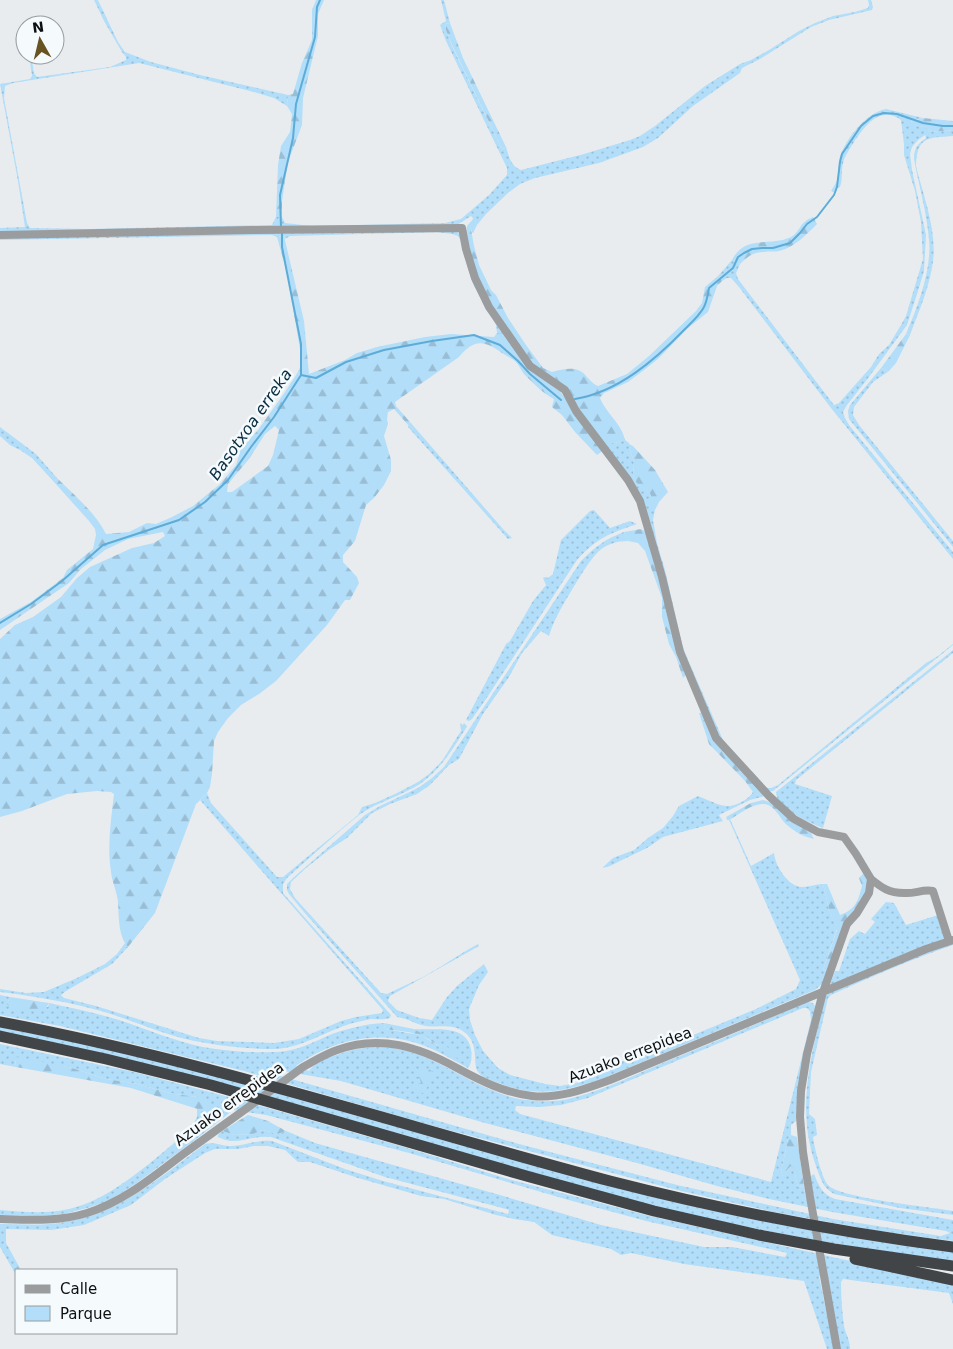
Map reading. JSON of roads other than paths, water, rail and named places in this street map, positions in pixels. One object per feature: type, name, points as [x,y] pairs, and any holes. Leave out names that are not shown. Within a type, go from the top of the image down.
[{"type":"highway","points":[[0,1022],[112,1045],[215,1071],[659,1193],[790,1222],[855,1234],[953,1247]]},
{"type":"highway","points":[[0,1036],[211,1085],[522,1175],[646,1208],[760,1235],[834,1249],[953,1266]]},
{"type":"highway","points":[[834,1249],[852,1258],[953,1280]]},
{"type":"street","points":[[0,235],[462,228],[475,278],[489,307],[530,366],[565,390],[576,410],[628,480],[640,501],[662,577],[680,652],[716,738],[794,819],[818,832],[844,838],[871,879],[885,890],[905,894],[925,890],[933,892],[951,941]]},
{"type":"street","points":[[837,1349],[803,1152],[800,1117],[801,1091],[807,1054],[823,992],[847,924],[858,913],[869,893],[871,879]]},
{"type":"street","name":"Azuako errepidea","points":[[0,1219],[53,1220],[72,1217],[104,1207],[145,1182],[303,1067],[321,1056],[350,1045],[386,1043],[402,1045],[418,1049],[504,1090],[533,1096],[562,1096],[610,1080],[926,949],[951,941]]},
{"type":"waterway","name":"Basotxoa erreka","points":[[281,228],[280,195],[293,138],[296,104],[315,37],[317,7],[320,0]]},
{"type":"waterway","points":[[575,399],[591,395],[621,382],[661,352],[700,313],[706,302],[709,288],[733,268],[738,257],[752,249],[773,248],[790,243],[807,224],[817,217],[834,195],[842,154],[861,126],[873,116],[884,113],[897,114],[923,123],[953,126]]},
{"type":"waterway","name":"Basotxoa erreka","points":[[0,623],[31,604],[62,581],[103,545],[179,520],[205,502],[228,480],[274,417],[301,375],[301,344],[282,247],[282,232]]},
{"type":"waterway","points":[[301,375],[316,378],[346,362],[384,350],[474,335],[500,345],[561,400]]}]
